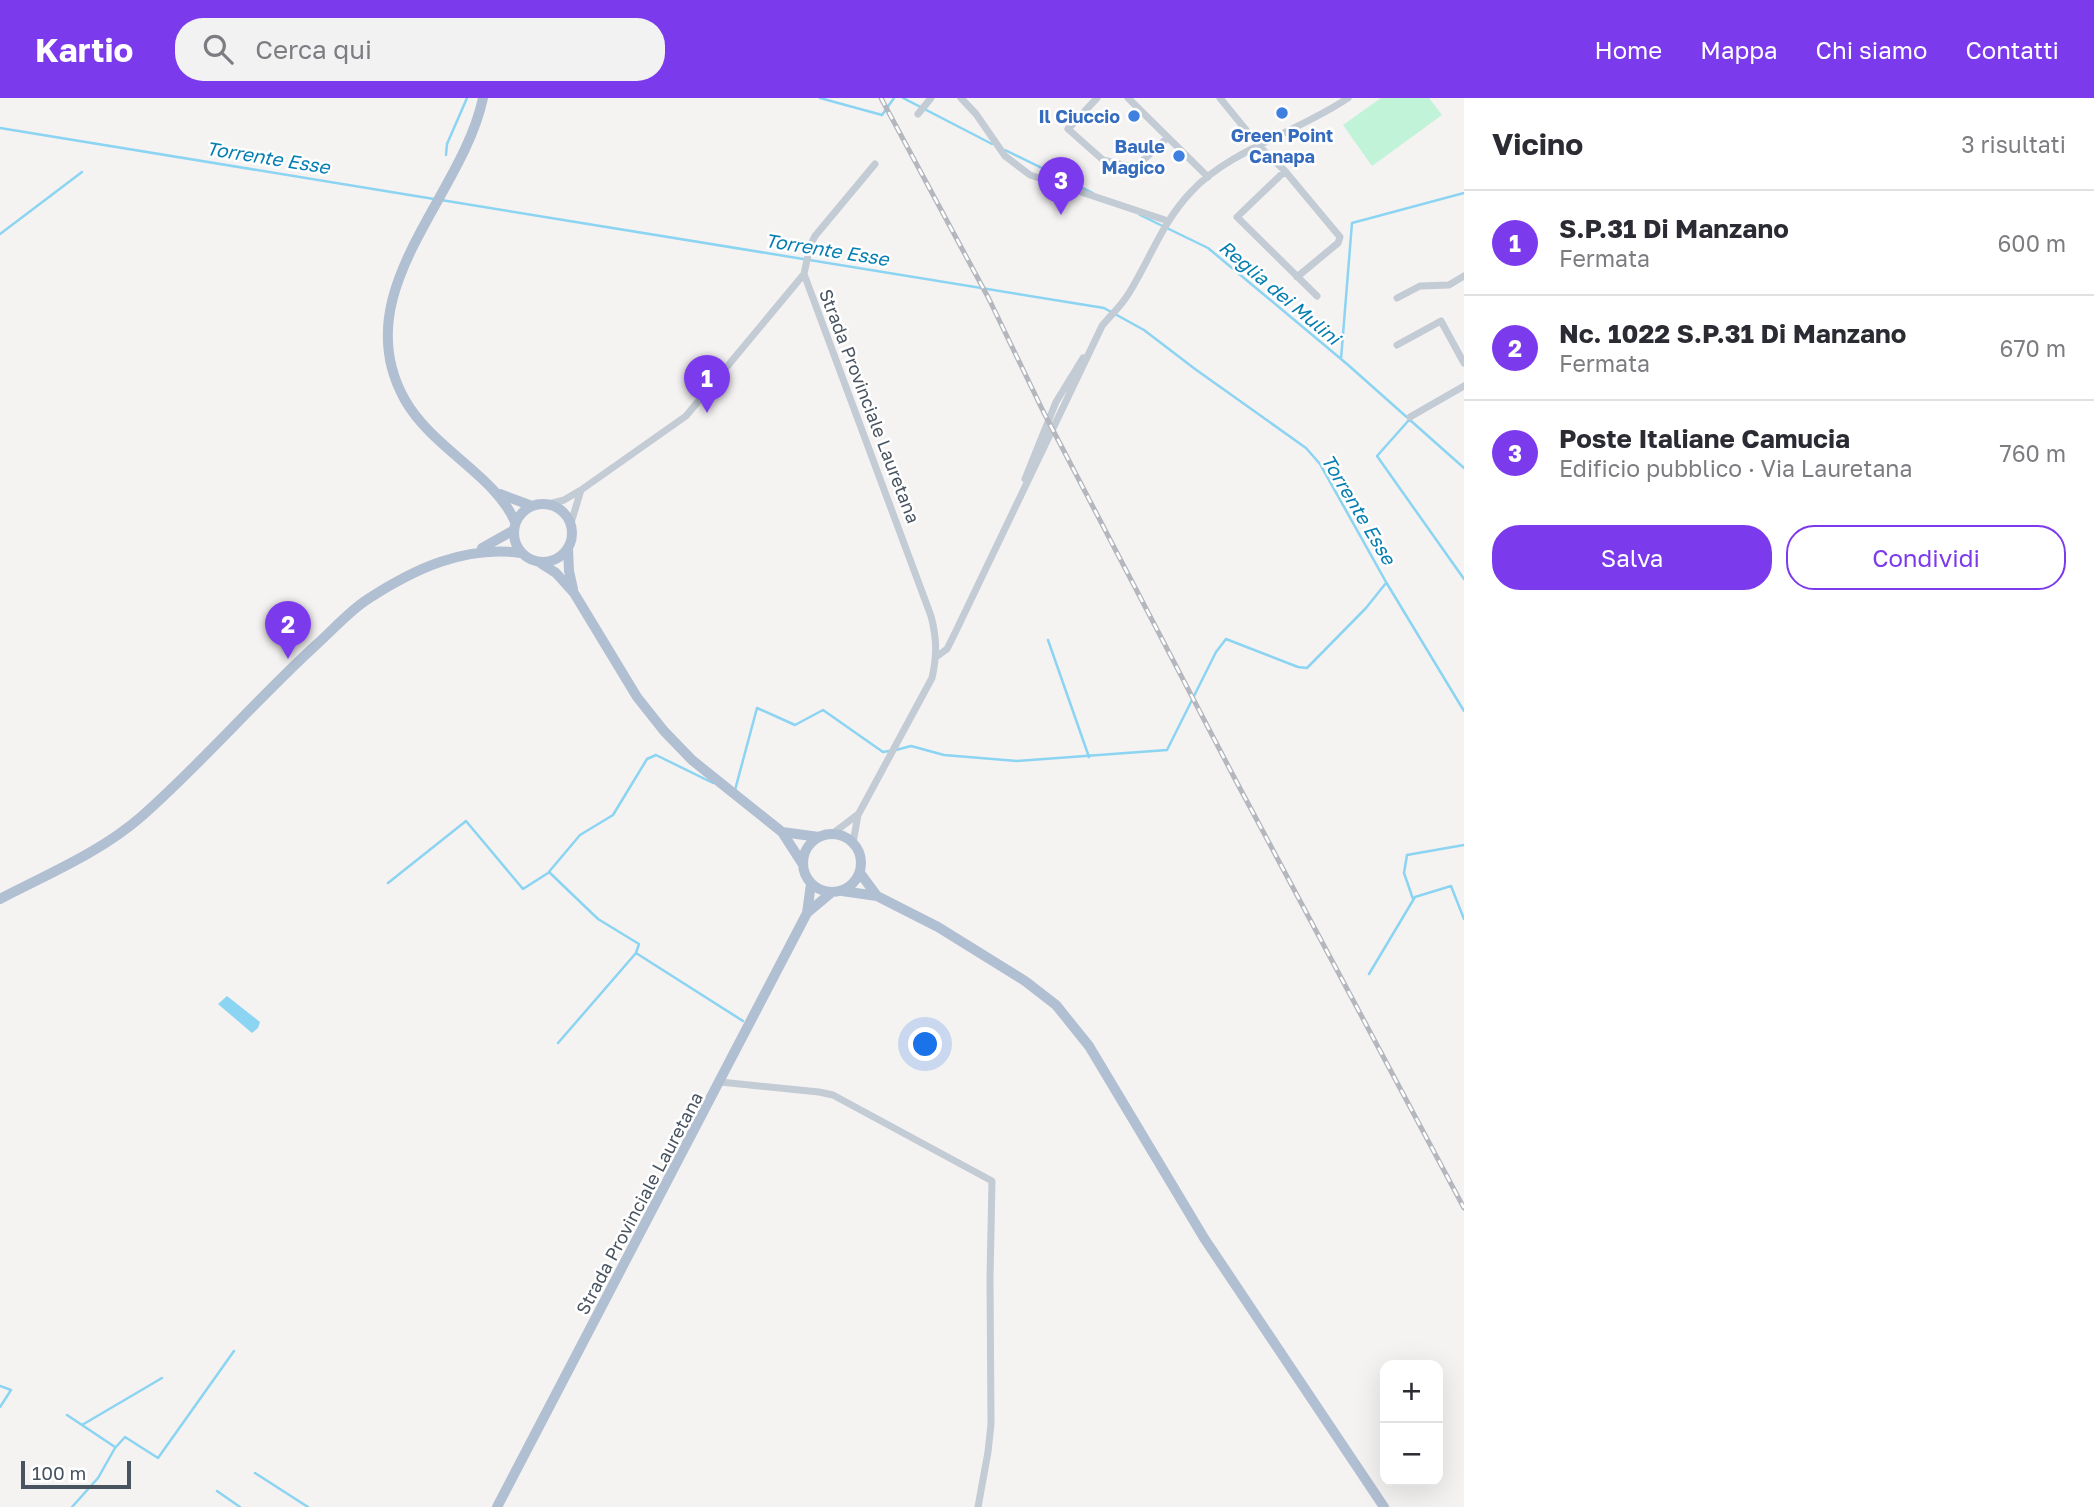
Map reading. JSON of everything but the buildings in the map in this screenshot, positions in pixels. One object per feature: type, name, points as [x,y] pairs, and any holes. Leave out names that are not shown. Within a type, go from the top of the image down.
[{"type":"main road","points":[[483,98],[478,120],[462,156],[413,244],[392,301],[387,337],[393,371],[406,401],[424,426],[496,492],[509,508],[515,526],[516,544],[521,553]]},
{"type":"main road","points":[[496,492],[532,506]]},
{"type":"main road","points":[[0,899],[103,845],[139,818],[291,669],[365,601],[411,573],[497,541],[515,526],[521,513],[532,506],[549,504],[564,512],[571,523],[573,534],[568,549],[569,571],[575,593]]},
{"type":"main road","points":[[539,562],[553,561],[568,549]]},
{"type":"main road","points":[[472,552],[496,550],[521,553],[556,573],[575,593],[637,697],[664,731],[692,760],[782,832],[802,863],[811,884],[819,889],[877,896],[938,928],[1025,981],[1056,1005],[1090,1046],[1204,1238],[1384,1507]]},
{"type":"main road","points":[[782,832],[819,837]]},
{"type":"main road","points":[[832,834],[847,838],[853,843]]},
{"type":"main road","name":"Strada Provinciale Lauretana","points":[[819,837],[832,834]]},
{"type":"main road","points":[[802,863],[807,848],[819,837]]},
{"type":"main road","name":"Strada Provinciale Lauretana","points":[[807,914],[853,884],[860,873],[859,853],[853,843]]},
{"type":"main road","points":[[860,873],[877,896]]},
{"type":"main road","name":"Strada Provinciale Lauretana","points":[[498,1507],[807,914],[811,884]]},
{"type":"street","points":[[918,114],[930,98]]},
{"type":"street","points":[[961,98],[976,114],[1005,156],[1030,175],[1168,221]]},
{"type":"street","points":[[1097,98],[1068,129],[1103,160],[1135,168],[1167,138]]},
{"type":"street","points":[[1128,98],[1208,177]]},
{"type":"street","points":[[1220,98],[1340,237],[1338,243],[1297,277]]},
{"type":"street","points":[[1228,107],[1233,98]]},
{"type":"street","points":[[1329,111],[1342,98]]},
{"type":"street","points":[[1329,111],[1348,98]]},
{"type":"street","name":"Strada Provinciale Lauretana","points":[[936,657],[947,649],[1019,500],[1029,464],[1056,402],[1102,326],[1128,295],[1168,221],[1192,190],[1208,177],[1259,146],[1329,111]]},
{"type":"street","points":[[549,504],[564,500],[581,490],[686,416],[804,271],[815,236],[875,164]]},
{"type":"street","points":[[1285,171],[1237,216],[1317,296]]},
{"type":"street","name":"Strada Provinciale Lauretana","points":[[804,271],[909,555],[936,636],[932,678],[858,815],[853,843]]},
{"type":"street","points":[[1397,298],[1420,286],[1449,285],[1464,276]]},
{"type":"street","points":[[1397,345],[1441,321],[1464,363]]},
{"type":"street","points":[[1410,417],[1464,386]]},
{"type":"street","points":[[571,523],[581,490]]},
{"type":"street","points":[[936,636],[955,633]]},
{"type":"street","name":"Strada Provinciale Lauretana","points":[[832,834],[858,815]]},
{"type":"street","points":[[720,1082],[833,1095],[992,1181],[991,1424],[978,1507]]},
{"type":"green space","points":[[1381,98],[1429,98],[1442,115],[1372,166],[1343,125]]},
{"type":"water","points":[[227,996],[260,1022],[252,1033],[218,1004]]},
{"type":"waterway","points":[[446,155],[447,144],[467,98]]},
{"type":"waterway","name":"Reglia dei Mulini","points":[[820,98],[882,115],[894,98]]},
{"type":"waterway","name":"Reglia dei Mulini","points":[[903,98],[992,144]]},
{"type":"waterway","name":"Torrente Esse","points":[[0,128],[434,199]]},
{"type":"waterway","name":"Reglia dei Mulini","points":[[1005,150],[1093,193]]},
{"type":"waterway","points":[[0,234],[82,172]]},
{"type":"waterway","points":[[1341,359],[1352,223],[1464,193]]},
{"type":"waterway","name":"Torrente Esse","points":[[441,200],[1104,308],[1144,330],[1306,448],[1320,464],[1386,582],[1464,711]]},
{"type":"waterway","name":"Reglia dei Mulini","points":[[1140,215],[1208,248],[1347,364],[1464,468]]},
{"type":"waterway","points":[[1409,420],[1377,456],[1464,579]]},
{"type":"waterway","points":[[896,750],[911,746],[944,755],[1017,761],[1167,750],[1216,652],[1226,639],[1307,668],[1366,608],[1386,583]]},
{"type":"waterway","points":[[1048,640],[1089,757]]},
{"type":"waterway","points":[[735,790],[757,708],[795,725],[823,710],[883,752],[889,751]]},
{"type":"waterway","points":[[388,883],[466,821],[523,889],[548,873],[580,835],[613,815],[647,759],[656,755],[713,783]]},
{"type":"waterway","points":[[1413,899],[1404,873],[1407,855],[1464,845]]},
{"type":"waterway","points":[[549,872],[598,919],[639,944],[636,953],[558,1043]]},
{"type":"waterway","points":[[1369,974],[1415,897],[1451,886],[1464,919]]},
{"type":"waterway","points":[[636,953],[743,1021]]},
{"type":"waterway","points":[[72,1507],[98,1478],[115,1448],[125,1437],[158,1458],[234,1351]]},
{"type":"waterway","points":[[82,1425],[162,1378]]},
{"type":"waterway","points":[[0,1386],[11,1390],[0,1407]]},
{"type":"waterway","points":[[67,1415],[115,1447]]},
{"type":"waterway","points":[[255,1473],[308,1507]]},
{"type":"waterway","points":[[217,1491],[240,1507]]},
{"type":"railway","points":[[881,98],[989,299],[1043,411],[1235,779],[1464,1208]]},
{"type":"place","name":"Green Point Canapa","points":[[1282,113]]},
{"type":"place","name":"Il Ciuccio","points":[[1134,116]]},
{"type":"place","name":"Baule Magico","points":[[1179,156]]},
{"type":"place","name":"Poste Italiane Camucia","points":[[1061,215]]},
{"type":"place","name":"S.P.31 Di Manzano","points":[[707,413]]},
{"type":"place","name":"Nc. 1022 S.P.31 Di Manzano","points":[[288,659]]}]
